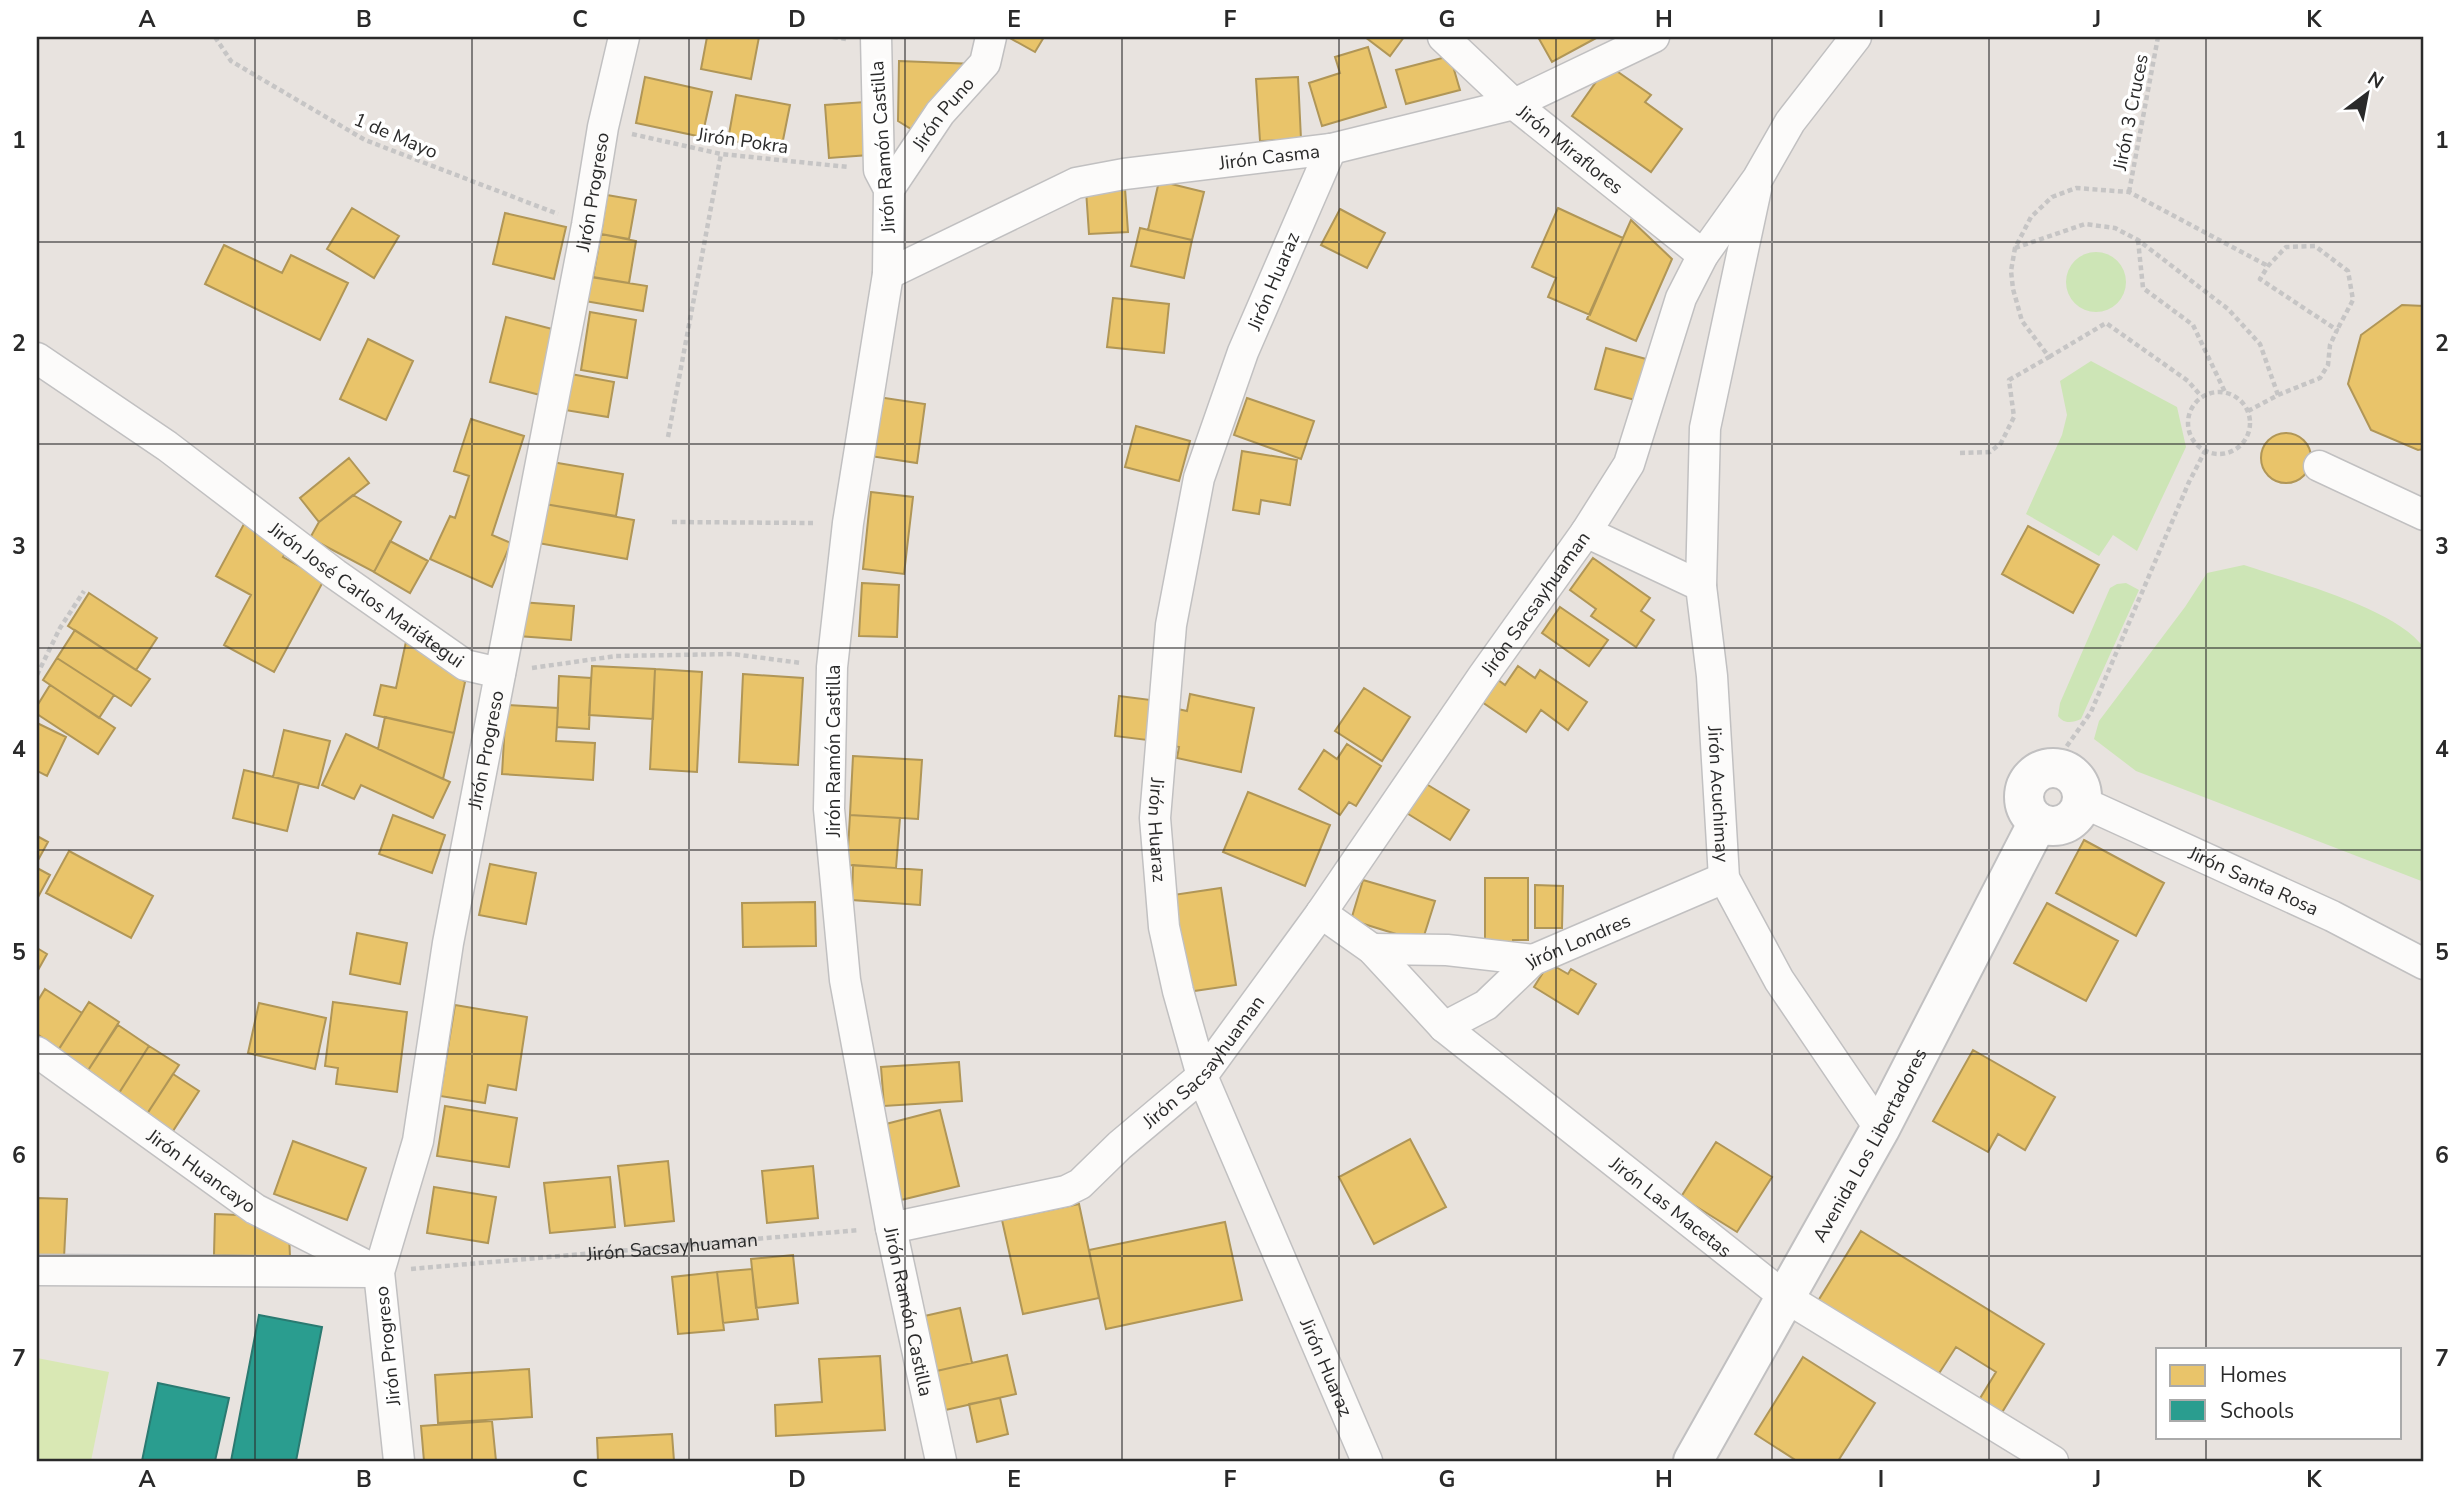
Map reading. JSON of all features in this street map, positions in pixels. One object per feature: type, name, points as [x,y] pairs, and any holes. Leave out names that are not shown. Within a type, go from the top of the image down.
[{"type":"street","name":"Jirón Progreso","points":[[399,1461],[379,1272],[418,1141],[447,943],[587,225],[603,127],[624,37]]},
{"type":"street","name":"Jirón Ramón Castilla","points":[[876,37],[888,274],[848,523],[832,667],[829,810],[845,980],[891,1228],[941,1461]]},
{"type":"street","name":"Jirón Puno","points":[[884,180],[985,63],[991,37]]},
{"type":"street","name":"Jirón Miraflores","points":[[1443,37],[1514,104],[1703,255]]},
{"type":"street","name":"Jirón Casma","points":[[888,274],[1076,183],[1124,174],[1331,149],[1514,104],[1654,37]]},
{"type":"street","name":"Jirón Sacsayhuaman","points":[[891,1228],[1052,1195],[1080,1184],[1120,1145],[1202,1076],[1321,913],[1483,676],[1586,532],[1629,464],[1681,298],[1703,255],[1758,178],[1790,122],[1856,37]]},
{"type":"street","name":"Jirón Huaraz","points":[[1331,149],[1243,352],[1199,478],[1171,625],[1156,818],[1164,927],[1178,991],[1202,1076],[1367,1461]]},
{"type":"street","name":"Jirón Acuchimay","points":[[1758,178],[1705,428],[1701,586],[1712,676],[1724,878],[1779,980],[1880,1129]]},
{"type":"street","name":"Jirón José Carlos Mariátegui","points":[[37,358],[167,446],[335,574],[465,665],[500,673]]},
{"type":"street","points":[[2319,466],[2424,514]]},
{"type":"street","points":[[1586,532],[1701,586]]},
{"type":"street","points":[[2052,767],[2064,769],[2076,777],[2082,802],[2080,810],[2069,822],[2054,826],[2038,822],[2029,814],[2024,802],[2024,790],[2029,778],[2039,770],[2052,767]]},
{"type":"street","name":"Jirón Santa Rosa","points":[[2082,802],[2332,916],[2424,964]]},
{"type":"street","name":"Avenida Los Libertadores","points":[[1693,1461],[1880,1129],[2038,822]]},
{"type":"street","name":"Jirón Londres","points":[[1444,1027],[1486,1005],[1533,960],[1724,878]]},
{"type":"street","name":"Jirón Las Macetas","points":[[1321,913],[1372,949],[1444,1027],[1785,1297],[2053,1461]]},
{"type":"street","points":[[1372,949],[1447,950],[1533,960]]},
{"type":"street","name":"Jirón Huancayo","points":[[37,1052],[255,1209],[379,1272]]},
{"type":"street","points":[[37,1270],[379,1272]]},
{"type":"path","name":"1 de Mayo","points":[[215,37],[231,61],[365,140],[587,225]]},
{"type":"path","name":"Jirón 3 Cruces","points":[[2129,192],[2158,37]]},
{"type":"path","name":"Jirón Pokra","points":[[603,127],[721,154],[884,180]]},
{"type":"path","points":[[668,437],[721,154]]},
{"type":"path","points":[[2049,357],[2022,321],[2012,289],[2011,271],[2015,248],[2031,217],[2052,197],[2076,188],[2129,192],[2267,266]]},
{"type":"path","points":[[2015,248],[2085,224],[2115,228],[2138,240],[2228,309],[2260,344],[2278,395]]},
{"type":"path","points":[[2138,240],[2143,288],[2193,325],[2225,391]]},
{"type":"path","points":[[2248,411],[2320,378],[2328,365],[2330,345],[2353,300],[2348,271],[2315,246],[2286,247],[2267,266],[2260,279],[2337,330]]},
{"type":"path","points":[[1960,453],[1990,452],[2001,443],[2014,417],[2009,380],[2106,323],[2188,382],[2201,397]]},
{"type":"path","points":[[2225,391],[2239,398],[2248,411],[2251,426],[2246,440],[2235,451],[2220,455],[2204,451],[2189,436],[2188,414],[2201,397],[2212,392],[2225,391]]},
{"type":"path","points":[[2052,767],[2091,712],[2204,451]]},
{"type":"path","points":[[672,522],[848,523]]},
{"type":"path","points":[[37,675],[60,628],[85,592]]},
{"type":"path","points":[[500,673],[616,656],[733,654],[832,667]]},
{"type":"path","name":"Jirón Sacsayhuaman","points":[[379,1272],[891,1228]]},
{"type":"green space","points":[[2090,252],[2102,252],[2121,265],[2126,282],[2124,294],[2113,307],[2102,312],[2090,312],[2071,299],[2066,288],[2066,276],[2079,257]]},
{"type":"green space","points":[[2091,361],[2177,407],[2186,447],[2137,551],[2113,535],[2099,556],[2026,514],[2062,435],[2067,415],[2060,381]]},
{"type":"green space","points":[[2244,565],[2368,608],[2391,620],[2424,648],[2424,882],[2136,771],[2094,739],[2099,721],[2185,607],[2207,573]]},
{"type":"green space","points":[[2126,583],[2139,590],[2081,719],[2066,722],[2058,716],[2060,703],[2110,588]]},
{"type":"green space","points":[[37,1358],[109,1372],[91,1461],[37,1461]]},
{"type":"building: Homes","points":[[707,37],[759,37],[751,79],[701,69]]},
{"type":"building: Homes","points":[[1008,37],[1044,37],[1035,52]]},
{"type":"building: Homes","points":[[1365,37],[1404,37],[1390,56]]},
{"type":"building: Homes","points":[[1538,37],[1598,37],[1552,62]]},
{"type":"building: Homes","points":[[1368,47],[1386,107],[1322,126],[1309,83],[1340,73],[1335,57]]},
{"type":"building: Homes","points":[[1450,56],[1460,90],[1406,104],[1396,70]]},
{"type":"building: Homes","points":[[899,61],[974,64],[924,130],[911,129],[898,121]]},
{"type":"building: Homes","points":[[1608,65],[1651,95],[1645,102],[1682,129],[1651,172],[1572,116]]},
{"type":"building: Homes","points":[[645,77],[712,92],[702,137],[636,123]]},
{"type":"building: Homes","points":[[1298,77],[1301,139],[1260,141],[1256,79]]},
{"type":"building: Homes","points":[[736,95],[790,105],[781,150],[728,140]]},
{"type":"building: Homes","points":[[865,102],[869,155],[829,158],[825,105]]},
{"type":"building: Homes","points":[[1159,181],[1204,192],[1192,240],[1148,230]]},
{"type":"building: Homes","points":[[1125,188],[1128,232],[1089,234],[1086,190]]},
{"type":"building: Homes","points":[[607,195],[636,200],[629,239],[601,234]]},
{"type":"building: Homes","points":[[352,208],[399,236],[374,278],[327,249]]},
{"type":"building: Homes","points":[[1558,208],[1623,238],[1590,315],[1548,297],[1556,278],[1532,267]]},
{"type":"building: Homes","points":[[1340,209],[1385,233],[1367,268],[1321,245]]},
{"type":"building: Homes","points":[[505,213],[566,227],[554,279],[493,264]]},
{"type":"building: Homes","points":[[1631,220],[1672,259],[1636,341],[1587,319]]},
{"type":"building: Homes","points":[[1140,228],[1192,240],[1184,278],[1131,266]]},
{"type":"building: Homes","points":[[601,234],[636,241],[629,283],[593,277]]},
{"type":"building: Homes","points":[[224,245],[282,273],[291,255],[348,283],[320,340],[205,284]]},
{"type":"building: Homes","points":[[584,276],[647,286],[643,311],[579,300]]},
{"type":"building: Homes","points":[[1113,298],[1169,304],[1164,353],[1107,347]]},
{"type":"building: Homes","points":[[2402,305],[2424,306],[2424,449],[2418,450],[2371,430],[2348,384],[2361,335]]},
{"type":"building: Homes","points":[[590,312],[636,320],[627,378],[581,370]]},
{"type":"building: Homes","points":[[506,317],[556,330],[540,395],[490,382]]},
{"type":"building: Homes","points":[[368,339],[413,361],[386,420],[340,399]]},
{"type":"building: Homes","points":[[1606,348],[1646,359],[1635,400],[1595,389]]},
{"type":"building: Homes","points":[[571,374],[614,382],[608,417],[565,410]]},
{"type":"building: Homes","points":[[878,397],[925,404],[917,463],[870,456]]},
{"type":"building: Homes","points":[[1247,398],[1314,421],[1301,459],[1234,435]]},
{"type":"building: Homes","points":[[471,419],[524,436],[492,535],[511,543],[492,587],[430,559],[450,516],[455,518],[469,476],[454,471]]},
{"type":"building: Homes","points":[[1136,426],[1190,441],[1179,481],[1125,467]]},
{"type":"building: Homes","points":[[2276,434],[2296,434],[2310,448],[2310,468],[2296,482],[2276,482],[2262,468],[2262,448]]},
{"type":"building: Homes","points":[[1242,451],[1297,460],[1290,505],[1261,500],[1259,514],[1233,510]]},
{"type":"building: Homes","points":[[349,458],[369,483],[319,522],[300,498]]},
{"type":"building: Homes","points":[[552,462],[623,474],[616,516],[545,504]]},
{"type":"building: Homes","points":[[871,492],[913,497],[904,574],[863,569]]},
{"type":"building: Homes","points":[[353,495],[401,522],[374,572],[310,538],[319,522]]},
{"type":"building: Homes","points":[[545,504],[634,520],[627,559],[538,543]]},
{"type":"building: Homes","points":[[245,522],[289,546],[283,557],[324,580],[274,672],[224,645],[251,595],[216,576]]},
{"type":"building: Homes","points":[[2028,526],[2099,565],[2073,613],[2002,574]]},
{"type":"building: Homes","points":[[390,541],[428,561],[410,593],[374,572]]},
{"type":"building: Homes","points":[[1593,558],[1650,598],[1641,611],[1654,620],[1636,647],[1591,616],[1596,609],[1570,590]]},
{"type":"building: Homes","points":[[862,583],[899,585],[897,637],[859,636]]},
{"type":"building: Homes","points":[[89,593],[157,638],[136,670],[68,626]]},
{"type":"building: Homes","points":[[520,602],[574,606],[571,640],[518,636]]},
{"type":"building: Homes","points":[[1560,607],[1608,640],[1589,666],[1542,633]]},
{"type":"building: Homes","points":[[75,630],[150,679],[131,706],[57,658]]},
{"type":"building: Homes","points":[[407,637],[465,682],[454,733],[374,715],[381,685],[396,688]]},
{"type":"building: Homes","points":[[57,658],[114,695],[99,718],[43,680]]},
{"type":"building: Homes","points":[[592,666],[655,669],[653,719],[589,715]]},
{"type":"building: Homes","points":[[1518,666],[1535,678],[1540,670],[1587,702],[1568,730],[1541,710],[1526,732],[1479,700],[1494,677],[1505,685]]},
{"type":"building: Homes","points":[[655,669],[702,672],[697,772],[650,769]]},
{"type":"building: Homes","points":[[743,674],[803,678],[798,765],[739,762]]},
{"type":"building: Homes","points":[[559,676],[591,678],[589,729],[557,727]]},
{"type":"building: Homes","points":[[50,685],[115,728],[98,754],[37,714],[37,706]]},
{"type":"building: Homes","points":[[1364,688],[1410,717],[1382,761],[1335,731]]},
{"type":"building: Homes","points":[[1190,694],[1254,708],[1241,772],[1177,758],[1179,747],[1165,744],[1173,708],[1187,711]]},
{"type":"building: Homes","points":[[1119,696],[1151,700],[1147,740],[1115,736]]},
{"type":"building: Homes","points":[[506,705],[558,708],[556,741],[595,743],[593,780],[502,774]]},
{"type":"building: Homes","points":[[385,717],[454,733],[443,779],[378,749]]},
{"type":"building: Homes","points":[[37,723],[66,737],[47,776],[37,771]]},
{"type":"building: Homes","points":[[284,730],[330,741],[318,788],[273,777]]},
{"type":"building: Homes","points":[[346,734],[450,782],[433,818],[361,785],[354,799],[322,785]]},
{"type":"building: Homes","points":[[1347,744],[1381,766],[1356,806],[1349,802],[1340,815],[1299,789],[1324,750],[1337,759]]},
{"type":"building: Homes","points":[[853,756],[922,760],[918,819],[850,815]]},
{"type":"building: Homes","points":[[244,770],[299,783],[287,831],[233,818]]},
{"type":"building: Homes","points":[[1423,782],[1469,810],[1450,840],[1405,812]]},
{"type":"building: Homes","points":[[1248,792],[1330,825],[1305,886],[1223,852]]},
{"type":"building: Homes","points":[[393,815],[445,835],[432,873],[379,854]]},
{"type":"building: Homes","points":[[850,815],[900,818],[896,868],[847,865]]},
{"type":"building: Homes","points":[[37,836],[48,842],[37,862]]},
{"type":"building: Homes","points":[[2084,840],[2164,883],[2136,936],[2056,893]]},
{"type":"building: Homes","points":[[69,851],[153,896],[131,938],[46,893]]},
{"type":"building: Homes","points":[[490,864],[536,873],[526,924],[479,915]]},
{"type":"building: Homes","points":[[853,865],[922,870],[920,905],[852,900]]},
{"type":"building: Homes","points":[[37,868],[50,875],[37,899]]},
{"type":"building: Homes","points":[[1485,878],[1528,878],[1528,940],[1513,940],[1513,944],[1485,944]]},
{"type":"building: Homes","points":[[1363,880],[1435,901],[1422,942],[1351,920]]},
{"type":"building: Homes","points":[[1535,885],[1563,886],[1562,928],[1535,928]]},
{"type":"building: Homes","points":[[1221,888],[1236,985],[1187,992],[1173,895]]},
{"type":"building: Homes","points":[[815,902],[816,946],[743,947],[742,903]]},
{"type":"building: Homes","points":[[2047,903],[2118,941],[2086,1001],[2014,963]]},
{"type":"building: Homes","points":[[357,933],[407,943],[400,984],[350,974]]},
{"type":"building: Homes","points":[[37,948],[47,954],[37,972]]},
{"type":"building: Homes","points":[[1549,963],[1568,974],[1571,969],[1596,984],[1578,1014],[1534,987]]},
{"type":"building: Homes","points":[[45,989],[82,1013],[59,1049],[37,1034],[37,1002]]},
{"type":"building: Homes","points":[[89,1002],[119,1022],[85,1075],[55,1055]]},
{"type":"building: Homes","points":[[333,1002],[407,1012],[397,1092],[336,1084],[338,1068],[325,1066]]},
{"type":"building: Homes","points":[[259,1003],[326,1018],[315,1069],[248,1053]]},
{"type":"building: Homes","points":[[455,1005],[527,1017],[516,1090],[488,1085],[485,1103],[440,1096]]},
{"type":"building: Homes","points":[[118,1025],[149,1046],[117,1096],[85,1075]]},
{"type":"building: Homes","points":[[149,1046],[179,1065],[143,1120],[114,1101]]},
{"type":"building: Homes","points":[[1973,1050],[2055,1097],[2025,1150],[1998,1134],[1988,1152],[1933,1121]]},
{"type":"building: Homes","points":[[959,1062],[962,1101],[884,1106],[881,1067]]},
{"type":"building: Homes","points":[[173,1074],[199,1091],[169,1137],[143,1120]]},
{"type":"building: Homes","points":[[445,1106],[517,1118],[509,1167],[437,1156]]},
{"type":"building: Homes","points":[[940,1110],[959,1186],[901,1200],[882,1125]]},
{"type":"building: Homes","points":[[1410,1139],[1446,1207],[1374,1244],[1339,1177]]},
{"type":"building: Homes","points":[[293,1141],[366,1168],[347,1220],[274,1194]]},
{"type":"building: Homes","points":[[1716,1142],[1772,1177],[1737,1232],[1681,1197]]},
{"type":"building: Homes","points":[[668,1161],[674,1221],[625,1226],[618,1166]]},
{"type":"building: Homes","points":[[813,1166],[818,1218],[767,1223],[762,1171]]},
{"type":"building: Homes","points":[[610,1177],[615,1227],[550,1233],[544,1183]]},
{"type":"building: Homes","points":[[434,1187],[496,1197],[488,1243],[427,1233]]},
{"type":"building: Homes","points":[[37,1198],[67,1199],[64,1258],[37,1257]]},
{"type":"building: Homes","points":[[1079,1204],[1099,1298],[1023,1314],[1002,1220]]},
{"type":"building: Homes","points":[[215,1214],[263,1216],[289,1234],[290,1257],[214,1255]]},
{"type":"building: Homes","points":[[1225,1222],[1242,1300],[1106,1329],[1089,1250]]},
{"type":"building: Homes","points":[[1861,1231],[2044,1344],[2001,1414],[1979,1400],[1996,1372],[1956,1347],[1938,1375],[1818,1301]]},
{"type":"building: Homes","points":[[793,1255],[798,1303],[756,1308],[751,1259]]},
{"type":"building: Homes","points":[[752,1269],[758,1319],[723,1323],[717,1272]]},
{"type":"building: Homes","points":[[717,1272],[724,1330],[678,1334],[672,1277]]},
{"type":"building: Homes","points":[[960,1308],[972,1363],[932,1372],[920,1317]]},
{"type":"building: Homes","points":[[1007,1355],[1016,1394],[941,1411],[932,1372]]},
{"type":"building: Homes","points":[[880,1356],[885,1430],[776,1436],[775,1405],[822,1402],[819,1359]]},
{"type":"building: Homes","points":[[1803,1357],[1875,1403],[1838,1461],[1797,1461],[1755,1434]]},
{"type":"building: Homes","points":[[529,1369],[532,1417],[438,1423],[435,1375]]},
{"type":"building: Homes","points":[[1000,1398],[1008,1434],[977,1442],[969,1404]]},
{"type":"building: Homes","points":[[492,1421],[496,1461],[424,1461],[421,1426]]},
{"type":"building: Homes","points":[[672,1434],[674,1461],[598,1461],[597,1438]]},
{"type":"building: Schools","points":[[259,1315],[322,1327],[296,1461],[231,1461]]},
{"type":"building: Schools","points":[[158,1383],[229,1398],[215,1461],[142,1461]]}]
